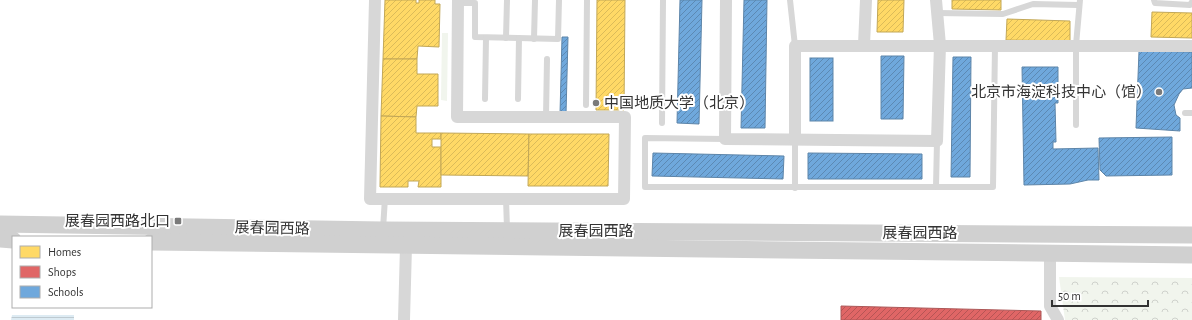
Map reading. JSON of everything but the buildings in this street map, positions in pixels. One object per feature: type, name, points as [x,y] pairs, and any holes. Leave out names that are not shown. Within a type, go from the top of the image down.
[{"type":"main road","name":"展春园西路","points":[[0,224],[383,238],[406,246],[1192,255]]},
{"type":"main road","name":"展春园西路","points":[[152,242],[383,238],[507,231],[1192,235]]},
{"type":"main road","points":[[0,239],[12,240]]},
{"type":"street","points":[[375,0],[370,199],[624,199],[625,117],[457,117],[458,1]]},
{"type":"street","points":[[726,0],[724,139],[937,141],[940,45],[936,0]]},
{"type":"street","points":[[864,46],[866,0]]},
{"type":"street","points":[[796,140],[795,46],[1192,46]]},
{"type":"street","points":[[404,320],[406,246]]},
{"type":"street","points":[[1050,253],[1050,306],[1058,320]]},
{"type":"lane","points":[[506,38],[507,0]]},
{"type":"lane","points":[[534,39],[535,0]]},
{"type":"lane","points":[[458,1],[475,3],[475,37],[558,39],[559,0]]},
{"type":"lane","points":[[586,105],[587,0]]},
{"type":"lane","points":[[662,124],[663,0]]},
{"type":"lane","points":[[790,0],[795,46]]},
{"type":"lane","points":[[1154,0],[1155,3],[1162,4],[1190,5],[1192,2]]},
{"type":"lane","points":[[937,13],[1004,14],[1034,2],[1079,3],[1076,45],[1076,125]]},
{"type":"lane","points":[[485,99],[486,38]]},
{"type":"lane","points":[[518,99],[519,38]]},
{"type":"lane","points":[[724,139],[645,138],[645,187],[993,187],[995,45]]},
{"type":"lane","points":[[546,117],[547,58]]},
{"type":"lane","points":[[1185,113],[1192,113]]},
{"type":"lane","points":[[795,188],[796,140]]},
{"type":"lane","points":[[936,187],[937,141]]},
{"type":"lane","points":[[383,238],[385,198]]},
{"type":"lane","points":[[506,198],[507,231]]},
{"type":"green space","points":[[442,33],[448,33],[447,101],[441,100]]},
{"type":"green space","points":[[1059,277],[1192,278],[1192,320],[1065,320]]},
{"type":"shaded area","points":[[12,315],[74,315],[74,320],[11,320]]},
{"type":"place","name":"北京市海淀科技中心（馆）","points":[[1159,92]]},
{"type":"place","name":"中国地质大学（北京）","points":[[596,103]]},
{"type":"place","name":"展春园西路北口","points":[[178,221]]}]
